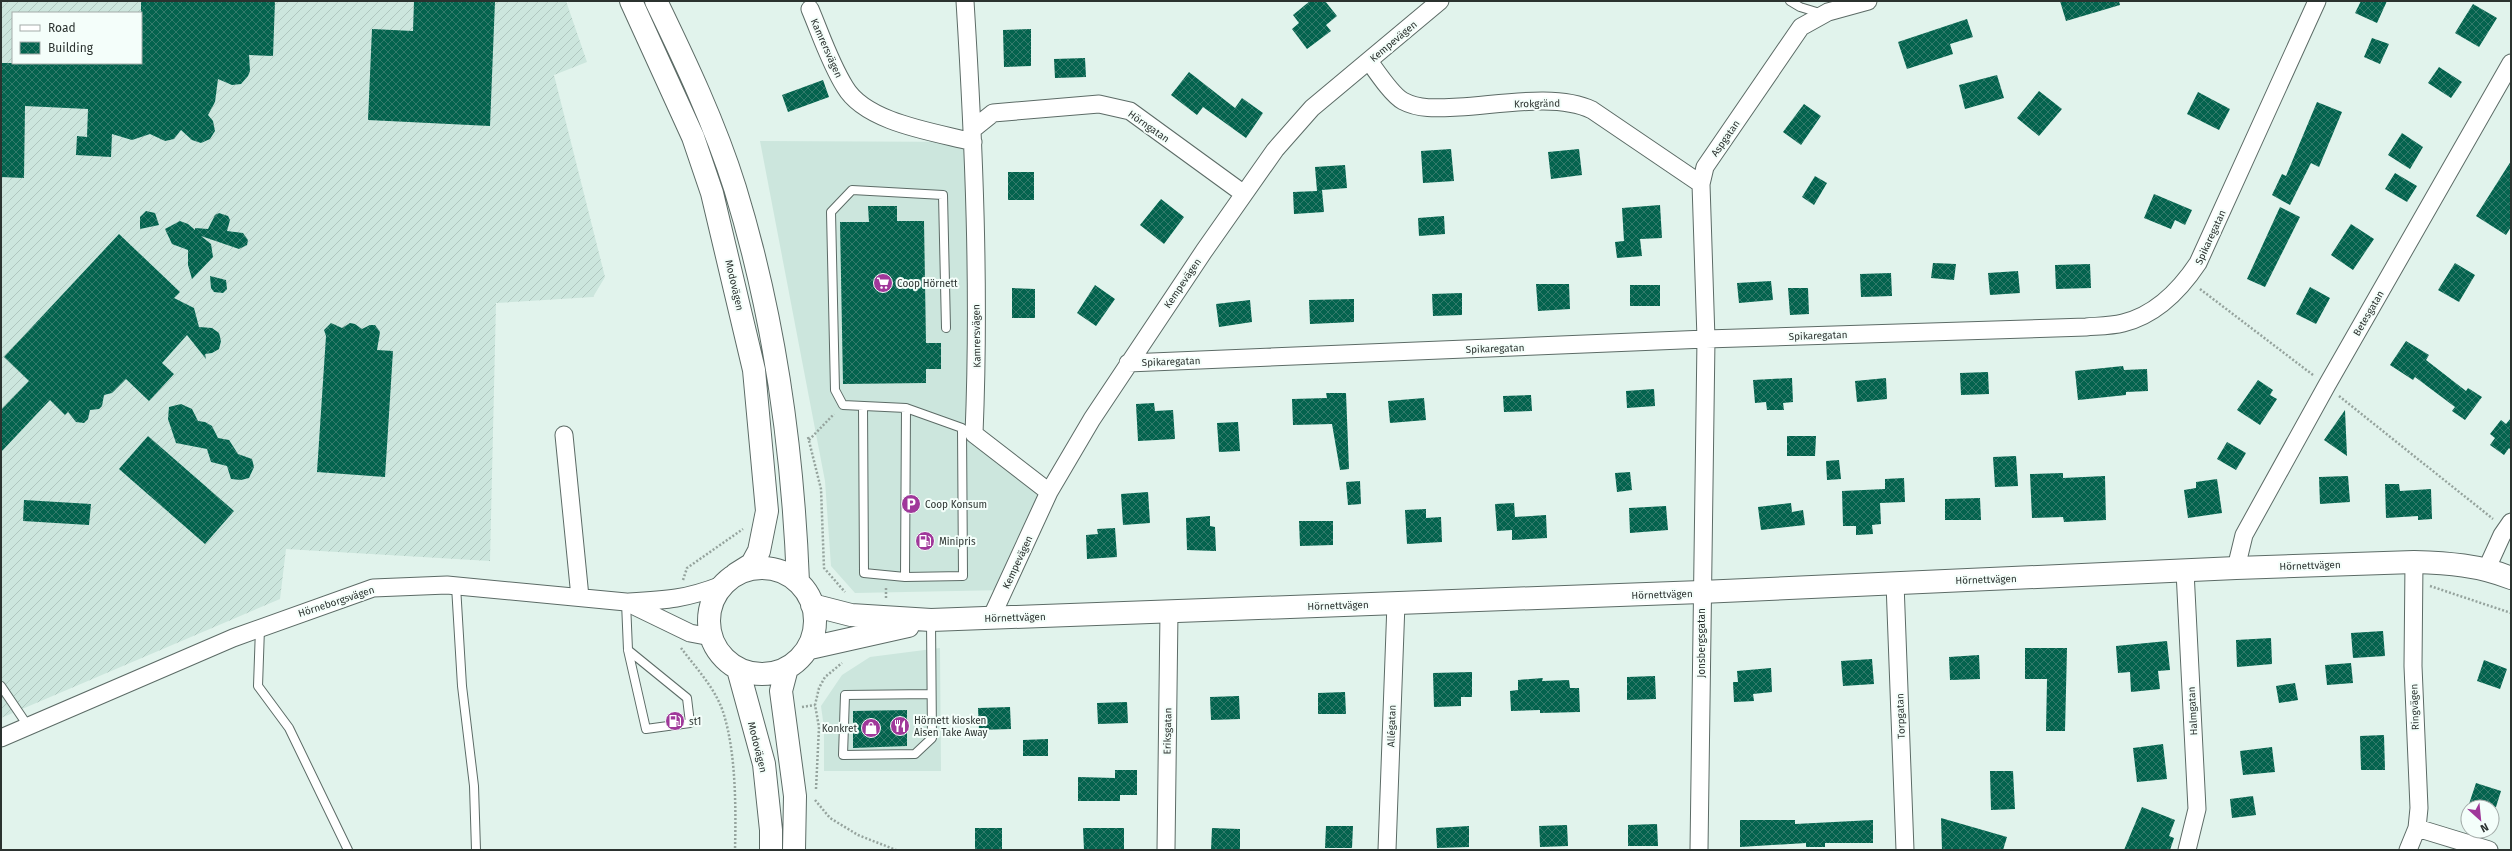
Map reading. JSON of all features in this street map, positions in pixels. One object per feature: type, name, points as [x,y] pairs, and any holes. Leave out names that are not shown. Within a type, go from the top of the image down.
[{"type":"main road","name":"Modovägen","points":[[631,1],[693,137],[712,193],[754,370],[767,511],[759,551],[752,564],[729,580]]},
{"type":"main road","points":[[656,1],[713,128],[745,224],[777,370],[794,501],[798,582]]},
{"type":"main road","name":"Hörnettvägen","points":[[812,605],[852,615],[931,620],[1701,592],[2236,568],[2414,562],[2442,562],[2487,568],[2511,578]]},
{"type":"main road","points":[[810,648],[814,631],[812,605],[807,593],[798,582],[784,573],[768,568],[752,569],[729,580],[711,607],[708,619],[711,637],[721,655],[738,669],[754,674],[771,674],[787,668],[810,648],[931,620]]},
{"type":"main road","points":[[787,668],[781,691],[795,796],[794,850]]},
{"type":"main road","name":"Modovägen","points":[[738,669],[764,764],[771,830],[771,850]]},
{"type":"street","name":"Kamrersvägen","points":[[965,1],[973,136],[977,375],[968,431]]},
{"type":"street","name":"Kempevägen","points":[[991,618],[1049,492],[1092,419],[1128,363],[1275,150],[1312,108],[1369,62],[1440,1]]},
{"type":"street","name":"Aspgatan","points":[[1706,339],[1701,184],[1705,167],[1801,27],[1824,14],[1868,1]]},
{"type":"street","name":"Spikaregatan","points":[[1128,363],[1706,339],[2086,327],[2123,323],[2154,309],[2177,292],[2198,263],[2317,1]]},
{"type":"street","name":"Kamrersvägen","points":[[810,9],[845,88],[862,107],[883,118],[973,136]]},
{"type":"street","name":"Krokgränd","points":[[1369,62],[1401,100],[1415,106],[1437,108],[1540,102],[1579,104],[1592,110],[1701,184]]},
{"type":"street","name":"Betesgatan","points":[[2236,568],[2244,535],[2511,63]]},
{"type":"street","name":"Hörngatan","points":[[973,136],[993,113],[1099,104],[1130,111],[1244,194]]},
{"type":"street","name":"Jonsbergsgatan","points":[[1699,850],[1701,592],[1706,339]]},
{"type":"street","points":[[968,431],[1049,492]]},
{"type":"street","points":[[564,435],[580,597]]},
{"type":"street","points":[[2487,568],[2508,526]]},
{"type":"street","name":"Ringvägen","points":[[2408,850],[2417,828],[2418,808],[2413,666],[2414,562]]},
{"type":"street","name":"Halmgatan","points":[[2185,571],[2197,809],[2188,850]]},
{"type":"street","points":[[626,602],[678,599],[695,596],[729,580]]},
{"type":"street","name":"Torpgatan","points":[[1895,583],[1905,850]]},
{"type":"street","name":"Hörneborgsvägen","points":[[1,738],[260,628],[373,588],[456,586],[626,602],[690,633],[711,637]]},
{"type":"street","name":"Allégatan","points":[[1387,850],[1396,603]]},
{"type":"street","name":"Eriksgatan","points":[[1166,850],[1169,612]]},
{"type":"street","points":[[2417,828],[2489,850]]},
{"type":"lane","points":[[1790,1],[1800,7],[1824,14]]},
{"type":"lane","points":[[863,406],[864,573],[905,577],[963,576],[968,431],[906,408],[843,405],[835,390],[832,212],[852,190],[943,195],[946,328]]},
{"type":"lane","points":[[905,577],[906,408]]},
{"type":"lane","points":[[456,586],[462,686],[474,786],[476,850]]},
{"type":"lane","points":[[626,602],[628,650],[646,729],[690,723],[687,698],[628,650]]},
{"type":"lane","points":[[931,620],[932,738],[915,754],[843,755],[845,695],[931,694]]},
{"type":"lane","points":[[260,628],[258,686],[289,728],[348,850]]},
{"type":"lane","points":[[1,686],[28,726]]},
{"type":"path","points":[[2187,279],[2508,526]]},
{"type":"path","points":[[809,440],[843,405]]},
{"type":"path","points":[[678,599],[687,568],[744,528]]},
{"type":"path","points":[[674,625],[676,643],[708,684],[724,714],[736,810],[735,850]]},
{"type":"path","points":[[815,807],[819,727],[815,704],[819,688],[824,677],[847,656]]},
{"type":"path","points":[[815,800],[830,818],[858,835],[896,850]]},
{"type":"shaded area","points":[[1,1],[566,1],[587,62],[554,75],[605,277],[593,297],[496,303],[490,561],[286,549],[280,599],[1,718]]},
{"type":"shaded area","points":[[760,141],[973,142],[974,434],[1049,492],[1006,590],[855,593],[831,566],[825,481]]},
{"type":"shaded area","points":[[940,648],[941,771],[824,771],[824,728],[821,706],[842,675],[870,657]]},
{"type":"building","points":[[141,1],[275,1],[273,56],[249,55],[250,71],[248,76],[241,84],[232,85],[218,79],[215,102],[208,115],[213,121],[215,131],[210,139],[201,143],[192,140],[181,130],[174,139],[165,141],[150,134],[132,140],[112,134],[111,157],[76,155],[77,136],[87,137],[88,109],[25,106],[24,178],[1,177],[1,63],[142,64]]},
{"type":"building","points":[[414,1],[495,1],[490,126],[368,120],[372,29],[413,31]]},
{"type":"building","points":[[1310,1],[1325,1],[1337,16],[1326,25],[1331,31],[1307,49],[1292,29],[1299,23],[1293,15]]},
{"type":"building","points":[[2060,1],[2119,1],[2120,5],[2066,21]]},
{"type":"building","points":[[2361,1],[2387,1],[2377,23],[2355,13]]},
{"type":"building","points":[[2473,4],[2497,18],[2479,47],[2455,33]]},
{"type":"building","points":[[1967,19],[1973,37],[1950,44],[1953,54],[1907,69],[1898,42]]},
{"type":"building","points":[[1031,29],[1031,66],[1004,67],[1003,30]]},
{"type":"building","points":[[2372,38],[2389,44],[2380,64],[2364,57]]},
{"type":"building","points":[[1085,58],[1086,77],[1055,78],[1054,59]]},
{"type":"building","points":[[2439,67],[2462,82],[2451,98],[2428,83]]},
{"type":"building","points":[[1189,72],[1235,108],[1242,98],[1263,113],[1246,138],[1203,107],[1197,115],[1171,95]]},
{"type":"building","points":[[1997,75],[2004,98],[1965,109],[1959,85]]},
{"type":"building","points":[[823,80],[829,97],[788,112],[782,95]]},
{"type":"building","points":[[2039,91],[2062,109],[2039,136],[2017,118]]},
{"type":"building","points":[[2198,92],[2230,109],[2219,130],[2187,114]]},
{"type":"building","points":[[2317,102],[2342,112],[2319,167],[2311,163],[2290,205],[2272,195],[2282,174],[2286,176]]},
{"type":"building","points":[[1804,104],[1821,116],[1801,145],[1783,132]]},
{"type":"building","points":[[2402,133],[2423,147],[2410,169],[2388,155]]},
{"type":"building","points":[[1451,149],[1454,181],[1423,183],[1421,151]]},
{"type":"building","points":[[1579,149],[1582,175],[1551,179],[1548,152]]},
{"type":"building","points":[[2511,161],[2511,227],[2506,235],[2476,216]]},
{"type":"building","points":[[1345,165],[1347,188],[1322,190],[1324,212],[1294,214],[1293,192],[1317,191],[1315,167]]},
{"type":"building","points":[[1008,172],[1034,172],[1034,200],[1008,200]]},
{"type":"building","points":[[2395,173],[2417,186],[2407,202],[2385,189]]},
{"type":"building","points":[[1815,176],[1827,183],[1814,205],[1802,197]]},
{"type":"building","points":[[2154,194],[2192,210],[2185,225],[2175,220],[2171,229],[2144,218]]},
{"type":"building","points":[[1161,199],[1184,217],[1164,244],[1140,225]]},
{"type":"building","points":[[1660,205],[1662,238],[1640,239],[1642,256],[1617,258],[1615,242],[1624,241],[1622,208]]},
{"type":"building","name":"Coop Hörnett","points":[[868,206],[897,206],[897,221],[924,221],[926,343],[941,343],[941,369],[926,369],[926,383],[843,384],[840,222],[869,222]]},
{"type":"building","points":[[2280,207],[2300,217],[2265,287],[2247,279]]},
{"type":"building","points":[[146,211],[155,213],[159,225],[140,229],[140,217]]},
{"type":"building","points":[[219,213],[228,216],[230,220],[227,231],[243,233],[248,240],[247,245],[239,249],[201,236],[211,244],[213,257],[192,279],[188,265],[188,250],[172,244],[165,229],[180,221],[188,224],[195,230],[195,228],[208,229],[215,215]]},
{"type":"building","points":[[1444,216],[1445,234],[1419,236],[1418,218]]},
{"type":"building","points":[[2351,224],[2374,239],[2353,270],[2331,255]]},
{"type":"building","points":[[119,234],[180,292],[174,298],[194,308],[199,327],[212,328],[219,333],[221,341],[219,349],[212,353],[205,354],[206,359],[187,335],[162,363],[174,374],[149,401],[126,379],[112,393],[104,395],[102,406],[99,409],[90,410],[88,419],[84,423],[76,422],[68,412],[65,415],[50,400],[1,452],[1,410],[29,381],[4,357]]},
{"type":"building","points":[[1933,263],[1956,264],[1954,280],[1931,278]]},
{"type":"building","points":[[2455,263],[2475,275],[2459,302],[2438,290]]},
{"type":"building","points":[[2090,264],[2091,288],[2056,289],[2055,265]]},
{"type":"building","points":[[2018,271],[2020,293],[1990,295],[1988,273]]},
{"type":"building","points":[[1891,273],[1892,296],[1861,297],[1860,274]]},
{"type":"building","points":[[210,276],[226,280],[227,289],[223,293],[214,292],[211,288]]},
{"type":"building","points":[[1771,281],[1773,300],[1739,303],[1737,283]]},
{"type":"building","points":[[1536,284],[1569,284],[1570,309],[1538,311]]},
{"type":"building","points":[[1095,285],[1115,299],[1096,326],[1077,313]]},
{"type":"building","points":[[1630,285],[1660,285],[1660,306],[1630,306]]},
{"type":"building","points":[[2310,287],[2330,298],[2316,324],[2296,314]]},
{"type":"building","points":[[1012,288],[1035,289],[1035,318],[1012,318]]},
{"type":"building","points":[[1788,288],[1808,288],[1809,314],[1790,315]]},
{"type":"building","points":[[1462,293],[1462,315],[1433,316],[1432,294]]},
{"type":"building","points":[[1354,299],[1354,322],[1310,324],[1309,300]]},
{"type":"building","points":[[1250,300],[1252,322],[1219,327],[1216,304]]},
{"type":"building","points":[[331,323],[342,328],[350,323],[355,324],[362,329],[370,325],[375,325],[380,332],[377,350],[393,351],[385,477],[317,472],[326,336],[324,330]]},
{"type":"building","points":[[2406,341],[2429,355],[2426,360],[2466,391],[2468,388],[2482,397],[2465,420],[2452,411],[2455,407],[2415,377],[2413,380],[2390,365]]},
{"type":"building","points":[[2123,366],[2124,370],[2147,369],[2148,391],[2126,392],[2126,395],[2078,400],[2075,371]]},
{"type":"building","points":[[1988,372],[1989,394],[1961,395],[1960,373]]},
{"type":"building","points":[[1792,378],[1793,402],[1783,403],[1784,410],[1767,410],[1766,402],[1755,403],[1753,380]]},
{"type":"building","points":[[1886,378],[1887,399],[1857,402],[1855,381]]},
{"type":"building","points":[[2258,380],[2273,390],[2270,395],[2277,399],[2260,425],[2237,410]]},
{"type":"building","points":[[1654,389],[1655,406],[1627,408],[1626,391]]},
{"type":"building","points":[[1326,393],[1346,393],[1349,469],[1340,470],[1332,424],[1293,425],[1292,399],[1327,398]]},
{"type":"building","points":[[1531,395],[1532,411],[1504,412],[1503,396]]},
{"type":"building","points":[[1424,398],[1426,420],[1390,423],[1388,401]]},
{"type":"building","points":[[1154,403],[1155,411],[1173,410],[1175,439],[1138,441],[1136,404]]},
{"type":"building","points":[[181,404],[192,409],[198,421],[205,422],[212,426],[218,438],[229,440],[238,454],[252,459],[254,467],[249,478],[241,480],[231,479],[227,466],[211,462],[207,449],[176,443],[168,419],[169,407]]},
{"type":"building","points":[[2345,410],[2347,456],[2324,440]]},
{"type":"building","points":[[2511,418],[2511,450],[2509,448],[2504,455],[2490,445],[2495,438],[2490,434],[2501,420],[2506,424]]},
{"type":"building","points":[[1238,422],[1240,451],[1219,452],[1217,423]]},
{"type":"building","points":[[148,436],[234,511],[205,544],[119,469]]},
{"type":"building","points":[[1787,436],[1816,436],[1815,456],[1787,456]]},
{"type":"building","points":[[2227,442],[2246,453],[2236,470],[2217,459]]},
{"type":"building","points":[[2016,456],[2018,486],[1995,487],[1993,457]]},
{"type":"building","points":[[1839,460],[1841,479],[1827,480],[1826,461]]},
{"type":"building","points":[[1630,472],[1632,490],[1617,492],[1615,473]]},
{"type":"building","points":[[2063,473],[2063,478],[2105,476],[2106,520],[2064,522],[2063,517],[2032,518],[2030,474]]},
{"type":"building","points":[[2348,476],[2350,502],[2320,504],[2319,477]]},
{"type":"building","points":[[1904,478],[1905,502],[1880,503],[1881,524],[1872,525],[1873,534],[1856,535],[1856,526],[1843,526],[1842,491],[1885,489],[1885,479]]},
{"type":"building","points":[[2217,479],[2222,513],[2188,518],[2184,490],[2196,488],[2196,482]]},
{"type":"building","points":[[1360,481],[1361,504],[1348,505],[1346,482]]},
{"type":"building","points":[[2385,484],[2399,484],[2400,491],[2431,489],[2432,519],[2418,520],[2418,516],[2386,518]]},
{"type":"building","points":[[1148,492],[1150,523],[1123,525],[1121,494]]},
{"type":"building","points":[[1980,498],[1981,520],[1945,520],[1945,499]]},
{"type":"building","points":[[24,500],[91,504],[89,525],[23,521]]},
{"type":"building","points":[[1514,503],[1515,517],[1546,515],[1547,538],[1512,540],[1512,530],[1497,531],[1495,504]]},
{"type":"building","points":[[1791,503],[1792,512],[1803,510],[1805,525],[1761,530],[1758,507]]},
{"type":"building","points":[[1666,506],[1668,530],[1630,533],[1629,508]]},
{"type":"building","points":[[1426,509],[1426,518],[1441,517],[1442,542],[1407,544],[1405,510]]},
{"type":"building","points":[[1210,516],[1210,526],[1215,527],[1216,551],[1187,550],[1186,518]]},
{"type":"building","points":[[1299,521],[1333,521],[1333,545],[1300,546]]},
{"type":"building","points":[[1115,528],[1117,557],[1087,559],[1086,535],[1098,534],[1097,529]]},
{"type":"building","points":[[2383,631],[2385,656],[2353,658],[2351,633]]},
{"type":"building","points":[[2271,638],[2272,664],[2237,667],[2236,640]]},
{"type":"building","points":[[2167,641],[2170,670],[2158,671],[2160,689],[2131,692],[2130,672],[2118,673],[2116,646]]},
{"type":"building","points":[[2025,648],[2067,648],[2065,731],[2046,731],[2047,679],[2025,679]]},
{"type":"building","points":[[1979,655],[1980,679],[1950,680],[1949,657]]},
{"type":"building","points":[[1872,659],[1874,684],[1843,686],[1841,661]]},
{"type":"building","points":[[2484,660],[2507,669],[2500,689],[2477,681]]},
{"type":"building","points":[[2351,663],[2353,683],[2327,685],[2325,665]]},
{"type":"building","points":[[1771,668],[1772,692],[1753,694],[1754,701],[1734,702],[1733,682],[1738,682],[1737,671]]},
{"type":"building","points":[[1472,672],[1472,697],[1461,697],[1461,706],[1434,707],[1433,673]]},
{"type":"building","points":[[1655,676],[1656,699],[1627,700],[1627,677]]},
{"type":"building","points":[[1543,678],[1542,681],[1569,680],[1570,688],[1579,688],[1580,712],[1540,713],[1540,710],[1511,711],[1510,691],[1518,690],[1518,680]]},
{"type":"building","points":[[2295,683],[2298,700],[2279,703],[2276,686]]},
{"type":"building","points":[[1345,692],[1346,714],[1318,714],[1318,693]]},
{"type":"building","points":[[1239,696],[1240,719],[1211,720],[1210,697]]},
{"type":"building","points":[[1127,702],[1128,723],[1098,724],[1097,703]]},
{"type":"building","points":[[1010,707],[1011,729],[979,730],[978,708]]},
{"type":"building","points":[[907,710],[907,746],[853,748],[853,711]]},
{"type":"building","points":[[2384,735],[2385,770],[2361,770],[2360,736]]},
{"type":"building","points":[[1048,739],[1048,756],[1023,756],[1023,740]]},
{"type":"building","points":[[2163,744],[2167,779],[2137,782],[2133,748]]},
{"type":"building","points":[[2272,747],[2275,772],[2243,775],[2240,751]]},
{"type":"building","points":[[1115,770],[1137,770],[1137,795],[1120,795],[1120,801],[1078,801],[1078,777],[1115,778]]},
{"type":"building","points":[[1990,771],[2013,771],[2015,809],[1991,810]]},
{"type":"building","points":[[2476,783],[2501,791],[2498,799],[2471,799]]},
{"type":"building","points":[[2253,796],[2256,815],[2232,818],[2230,799]]},
{"type":"building","points":[[2142,807],[2175,820],[2169,836],[2174,838],[2170,850],[2124,850]]},
{"type":"building","points":[[1941,818],[2007,837],[2003,850],[1942,850]]},
{"type":"building","points":[[1740,820],[1795,820],[1795,824],[1873,820],[1873,843],[1825,843],[1825,847],[1806,847],[1806,843],[1740,847]]},
{"type":"building","points":[[1657,824],[1658,846],[1628,846],[1628,825]]},
{"type":"building","points":[[1567,825],[1568,846],[1540,847],[1539,826]]},
{"type":"building","points":[[1326,826],[1353,826],[1352,848],[1325,848]]},
{"type":"building","points":[[1469,826],[1469,847],[1437,848],[1436,828]]},
{"type":"building","points":[[975,828],[1002,828],[1002,850],[975,850]]},
{"type":"building","points":[[1083,828],[1124,828],[1124,850],[1084,850]]},
{"type":"building","points":[[1212,828],[1240,829],[1240,850],[1211,850]]},
{"type":"place","name":"Coop Hörnett","points":[[883,283]]},
{"type":"place","name":"Coop Konsum","points":[[911,504]]},
{"type":"place","name":"Minipris","points":[[925,541]]},
{"type":"place","name":"st1","points":[[675,721]]},
{"type":"place","name":"Hörnett kiosken Aisen Take Away","points":[[900,726]]},
{"type":"place","name":"Konkret","points":[[871,728]]}]
